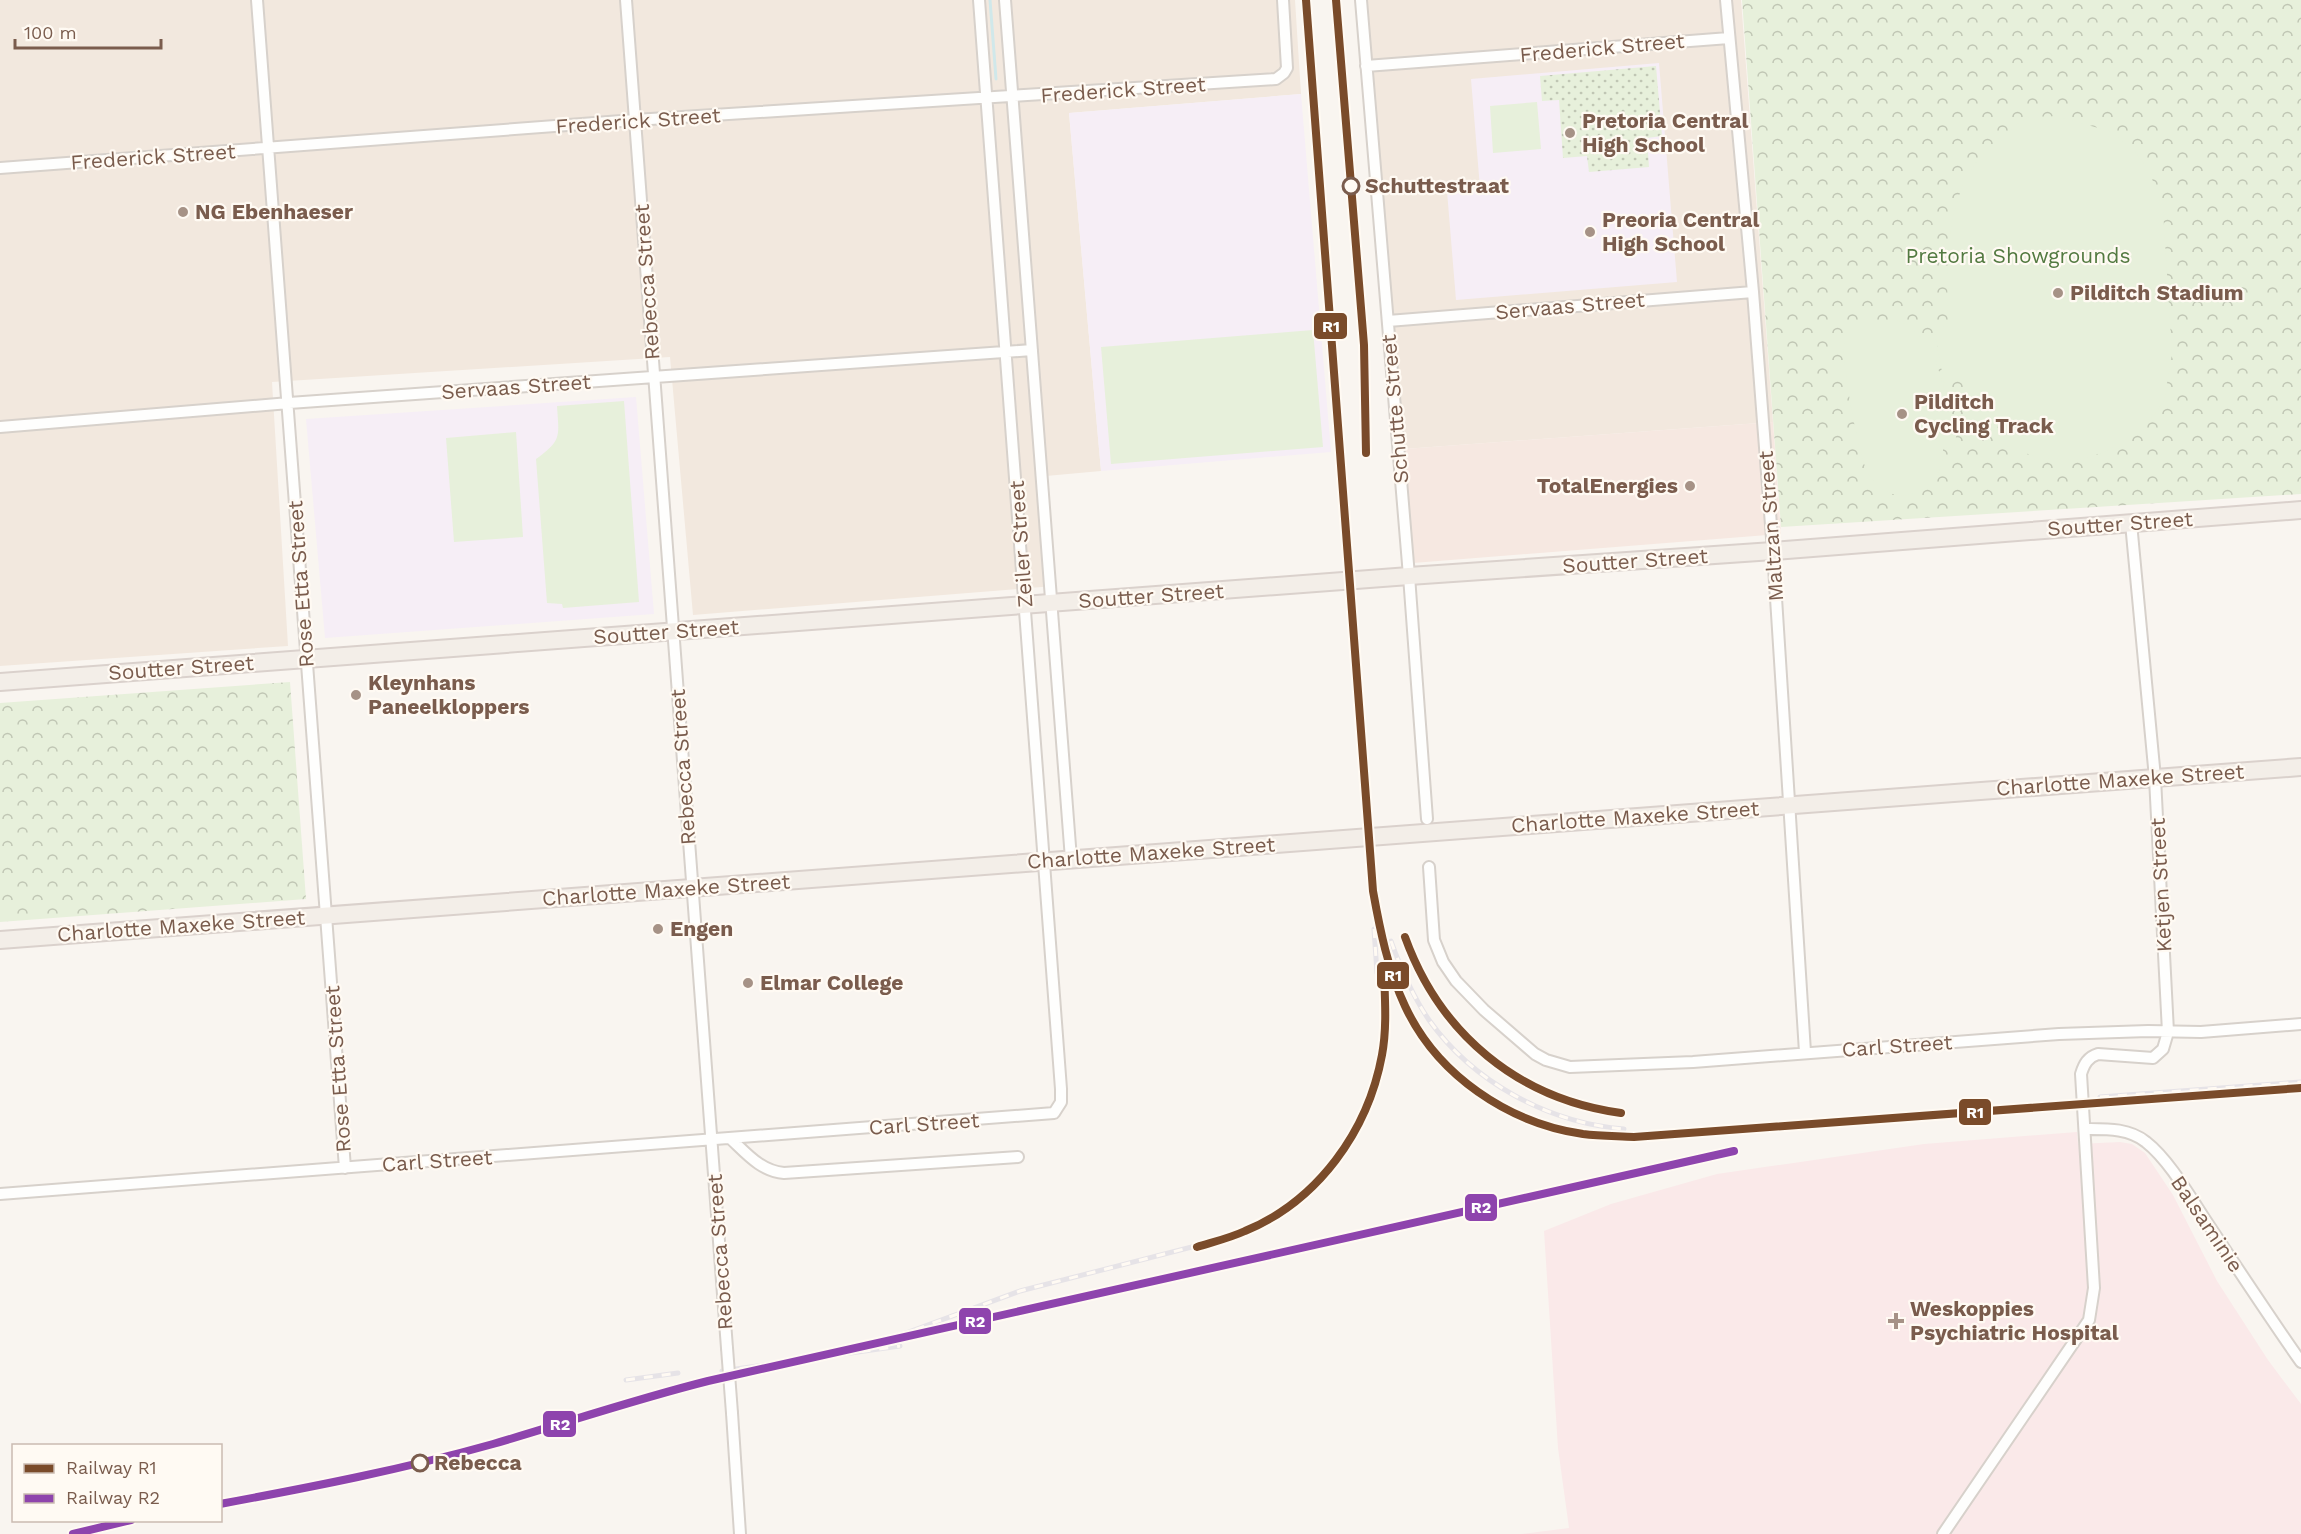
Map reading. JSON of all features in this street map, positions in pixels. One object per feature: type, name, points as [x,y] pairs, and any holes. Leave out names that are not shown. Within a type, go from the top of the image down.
[{"type":"main road","name":"Soutter Street","points":[[0,682],[2301,510]]},
{"type":"main road","name":"Charlotte Maxeke Street","points":[[0,940],[2301,766]]},
{"type":"street","name":"Rose Etta Street","points":[[257,0],[345,1168]]},
{"type":"street","name":"Rebecca Street","points":[[626,0],[740,1534]]},
{"type":"street","name":"Zeiler Street","points":[[979,0],[1061,1089]]},
{"type":"street","name":"Zeiler Street","points":[[1005,0],[1071,859]]},
{"type":"street","name":"Frederick Street","points":[[0,168],[635,120],[1276,79],[1287,68],[1283,0]]},
{"type":"street","name":"Schutte Street","points":[[1361,0],[1427,819]]},
{"type":"street","name":"Maltzan Street","points":[[1726,0],[1753,292],[1773,551],[1805,1053]]},
{"type":"street","name":"Frederick Street","points":[[1366,66],[1729,38]]},
{"type":"street","name":"Servaas Street","points":[[1388,321],[1753,292]]},
{"type":"street","name":"Servaas Street","points":[[0,427],[289,403],[1032,350]]},
{"type":"street","name":"Ketjen Street","points":[[2131,523],[2155,778],[2168,1032]]},
{"type":"street","name":"Carl Street","points":[[1429,867],[1432,927],[1438,952],[1456,981],[1468,995],[1541,1057],[1570,1067],[1693,1062],[2059,1034],[2148,1030],[2201,1032],[2301,1024]]},
{"type":"street","points":[[1943,1534],[2089,1320],[2094,1288],[2082,1074],[2088,1060],[2098,1054],[2156,1057],[2166,1045],[2168,1032]]},
{"type":"street","name":"Carl Street","points":[[0,1194],[1050,1114],[1054,1113],[1060,1104],[1061,1089]]},
{"type":"street","name":"Balsaminie","points":[[2085,1129],[2112,1129],[2128,1132],[2146,1141],[2182,1185],[2301,1362]]},
{"type":"street","name":"Carl Street","points":[[731,1139],[762,1167],[771,1172],[784,1173],[1018,1157]]},
{"type":"shaded area","points":[[0,0],[1295,0],[1301,94],[1069,113],[1101,471],[1046,476],[1055,586],[693,615],[670,357],[272,382],[288,646],[0,666]]},
{"type":"shaded area","points":[[1367,0],[1741,0],[1773,422],[1404,449]]},
{"type":"shaded area","name":"Pretoria Central High School","points":[[1659,63],[1677,282],[1456,300],[1447,191],[1480,188],[1471,79]]},
{"type":"shaded area","points":[[1301,94],[1331,452],[1101,471],[1069,113]]},
{"type":"shaded area","points":[[636,397],[654,614],[325,638],[306,419]]},
{"type":"shaded area","points":[[1773,422],[1781,534],[1413,563],[1404,449]]},
{"type":"shaded area","name":"Weskoppies Psychiatric Hospital","points":[[2077,1132],[2078,1144],[2120,1142],[2132,1144],[2145,1153],[2173,1195],[2217,1281],[2268,1360],[2301,1404],[2301,1534],[1521,1534],[1569,1528],[1558,1448],[1544,1231],[1611,1204],[1717,1174],[1924,1144]]},
{"type":"green space","name":"Pretoria Showgrounds","points":[[1742,0],[2301,0],[2301,494],[1781,527]]},
{"type":"green space","points":[[1656,66],[1662,136],[1647,138],[1649,167],[1589,172],[1587,156],[1563,158],[1559,100],[1542,101],[1540,76]]},
{"type":"green space","points":[[1537,102],[1541,149],[1493,153],[1490,106]]},
{"type":"green space","name":"Pilditch Stadium","points":[[2055,116],[2109,131],[2132,148],[2149,170],[2163,210],[2172,354],[2164,401],[2143,430],[2104,452],[2078,460],[2039,458],[2007,446],[1990,412],[1981,417],[1961,379],[1944,383],[1934,329],[1948,326],[1948,273],[1952,221],[1969,173],[1984,152],[2022,121],[2031,117]]},
{"type":"green space","name":"Pilditch Cycling Track","points":[[1896,320],[1908,325],[1932,348],[1957,432],[1954,447],[1943,448],[1942,463],[1936,476],[1916,493],[1904,495],[1892,494],[1879,487],[1865,466],[1856,433],[1844,359],[1844,345],[1848,335],[1875,323]]},
{"type":"green space","points":[[1313,330],[1323,447],[1111,464],[1101,347]]},
{"type":"green space","points":[[624,401],[639,602],[563,608],[562,604],[547,603],[536,459],[551,447],[557,437],[557,406]]},
{"type":"green space","points":[[516,432],[523,537],[454,542],[446,438]]},
{"type":"green space","points":[[290,682],[306,899],[0,922],[0,703]]},
{"type":"waterway","points":[[990,0],[996,79]]},
{"type":"railway","points":[[1306,0],[1373,891],[1389,963],[1409,1015],[1420,1033],[1441,1058],[1487,1098],[1520,1116],[1554,1127],[1626,1136],[1907,1118]]},
{"type":"railway","points":[[1374,929],[1377,973]]},
{"type":"railway","points":[[1391,941],[1407,982],[1423,1011],[1447,1042],[1467,1062],[1514,1096],[1541,1108],[1568,1118],[1624,1129]]},
{"type":"railway","points":[[864,1345],[906,1333],[1020,1291],[1223,1239],[1281,1210],[1306,1191],[1328,1169],[1347,1144],[1363,1116],[1374,1086],[1384,1043],[1386,1008],[1383,962]]},
{"type":"railway","points":[[2100,1097],[2301,1082]]},
{"type":"railway","points":[[808,1359],[900,1346]]},
{"type":"railway","points":[[722,1371],[805,1359]]},
{"type":"railway","points":[[626,1380],[678,1373]]},
{"type":"rail line","name":"R1","points":[[1306,0],[1373,891],[1385,950],[1399,992],[1419,1031],[1436,1054],[1478,1092],[1528,1119],[1583,1134],[1634,1137],[2301,1088]]},
{"type":"rail line","name":"R1","points":[[1336,0],[1364,345],[1366,453]]},
{"type":"rail line","name":"R1","points":[[1405,937],[1420,972],[1439,1003],[1462,1032],[1488,1056],[1517,1077],[1549,1093],[1584,1105],[1621,1113]]},
{"type":"rail line","name":"R1","points":[[1197,1247],[1227,1238],[1271,1218],[1295,1202],[1336,1160],[1352,1136],[1375,1083],[1385,1035],[1384,972]]},
{"type":"rail line","name":"R2","points":[[222,1504],[426,1462],[708,1381],[1734,1151]]},
{"type":"rail line","name":"R2","points":[[73,1534],[123,1522]]},
{"type":"place","name":"Pretoria Central High School","points":[[1570,133]]},
{"type":"place","name":"Schuttestraat","points":[[1351,186]]},
{"type":"place","name":"NG Ebenhaeser","points":[[183,212]]},
{"type":"place","name":"Preoria Central High School","points":[[1590,232]]},
{"type":"place","name":"Pilditch Stadium","points":[[2058,293]]},
{"type":"place","name":"Pilditch Cycling Track","points":[[1902,414]]},
{"type":"place","name":"TotalEnergies","points":[[1690,486]]},
{"type":"place","name":"Kleynhans Paneelkloppers","points":[[356,695]]},
{"type":"place","name":"Engen","points":[[658,929]]},
{"type":"place","name":"Elmar College","points":[[748,983]]},
{"type":"place","name":"Weskoppies Psychiatric Hospital","points":[[1896,1321]]},
{"type":"place","name":"Rebecca","points":[[420,1463]]}]
